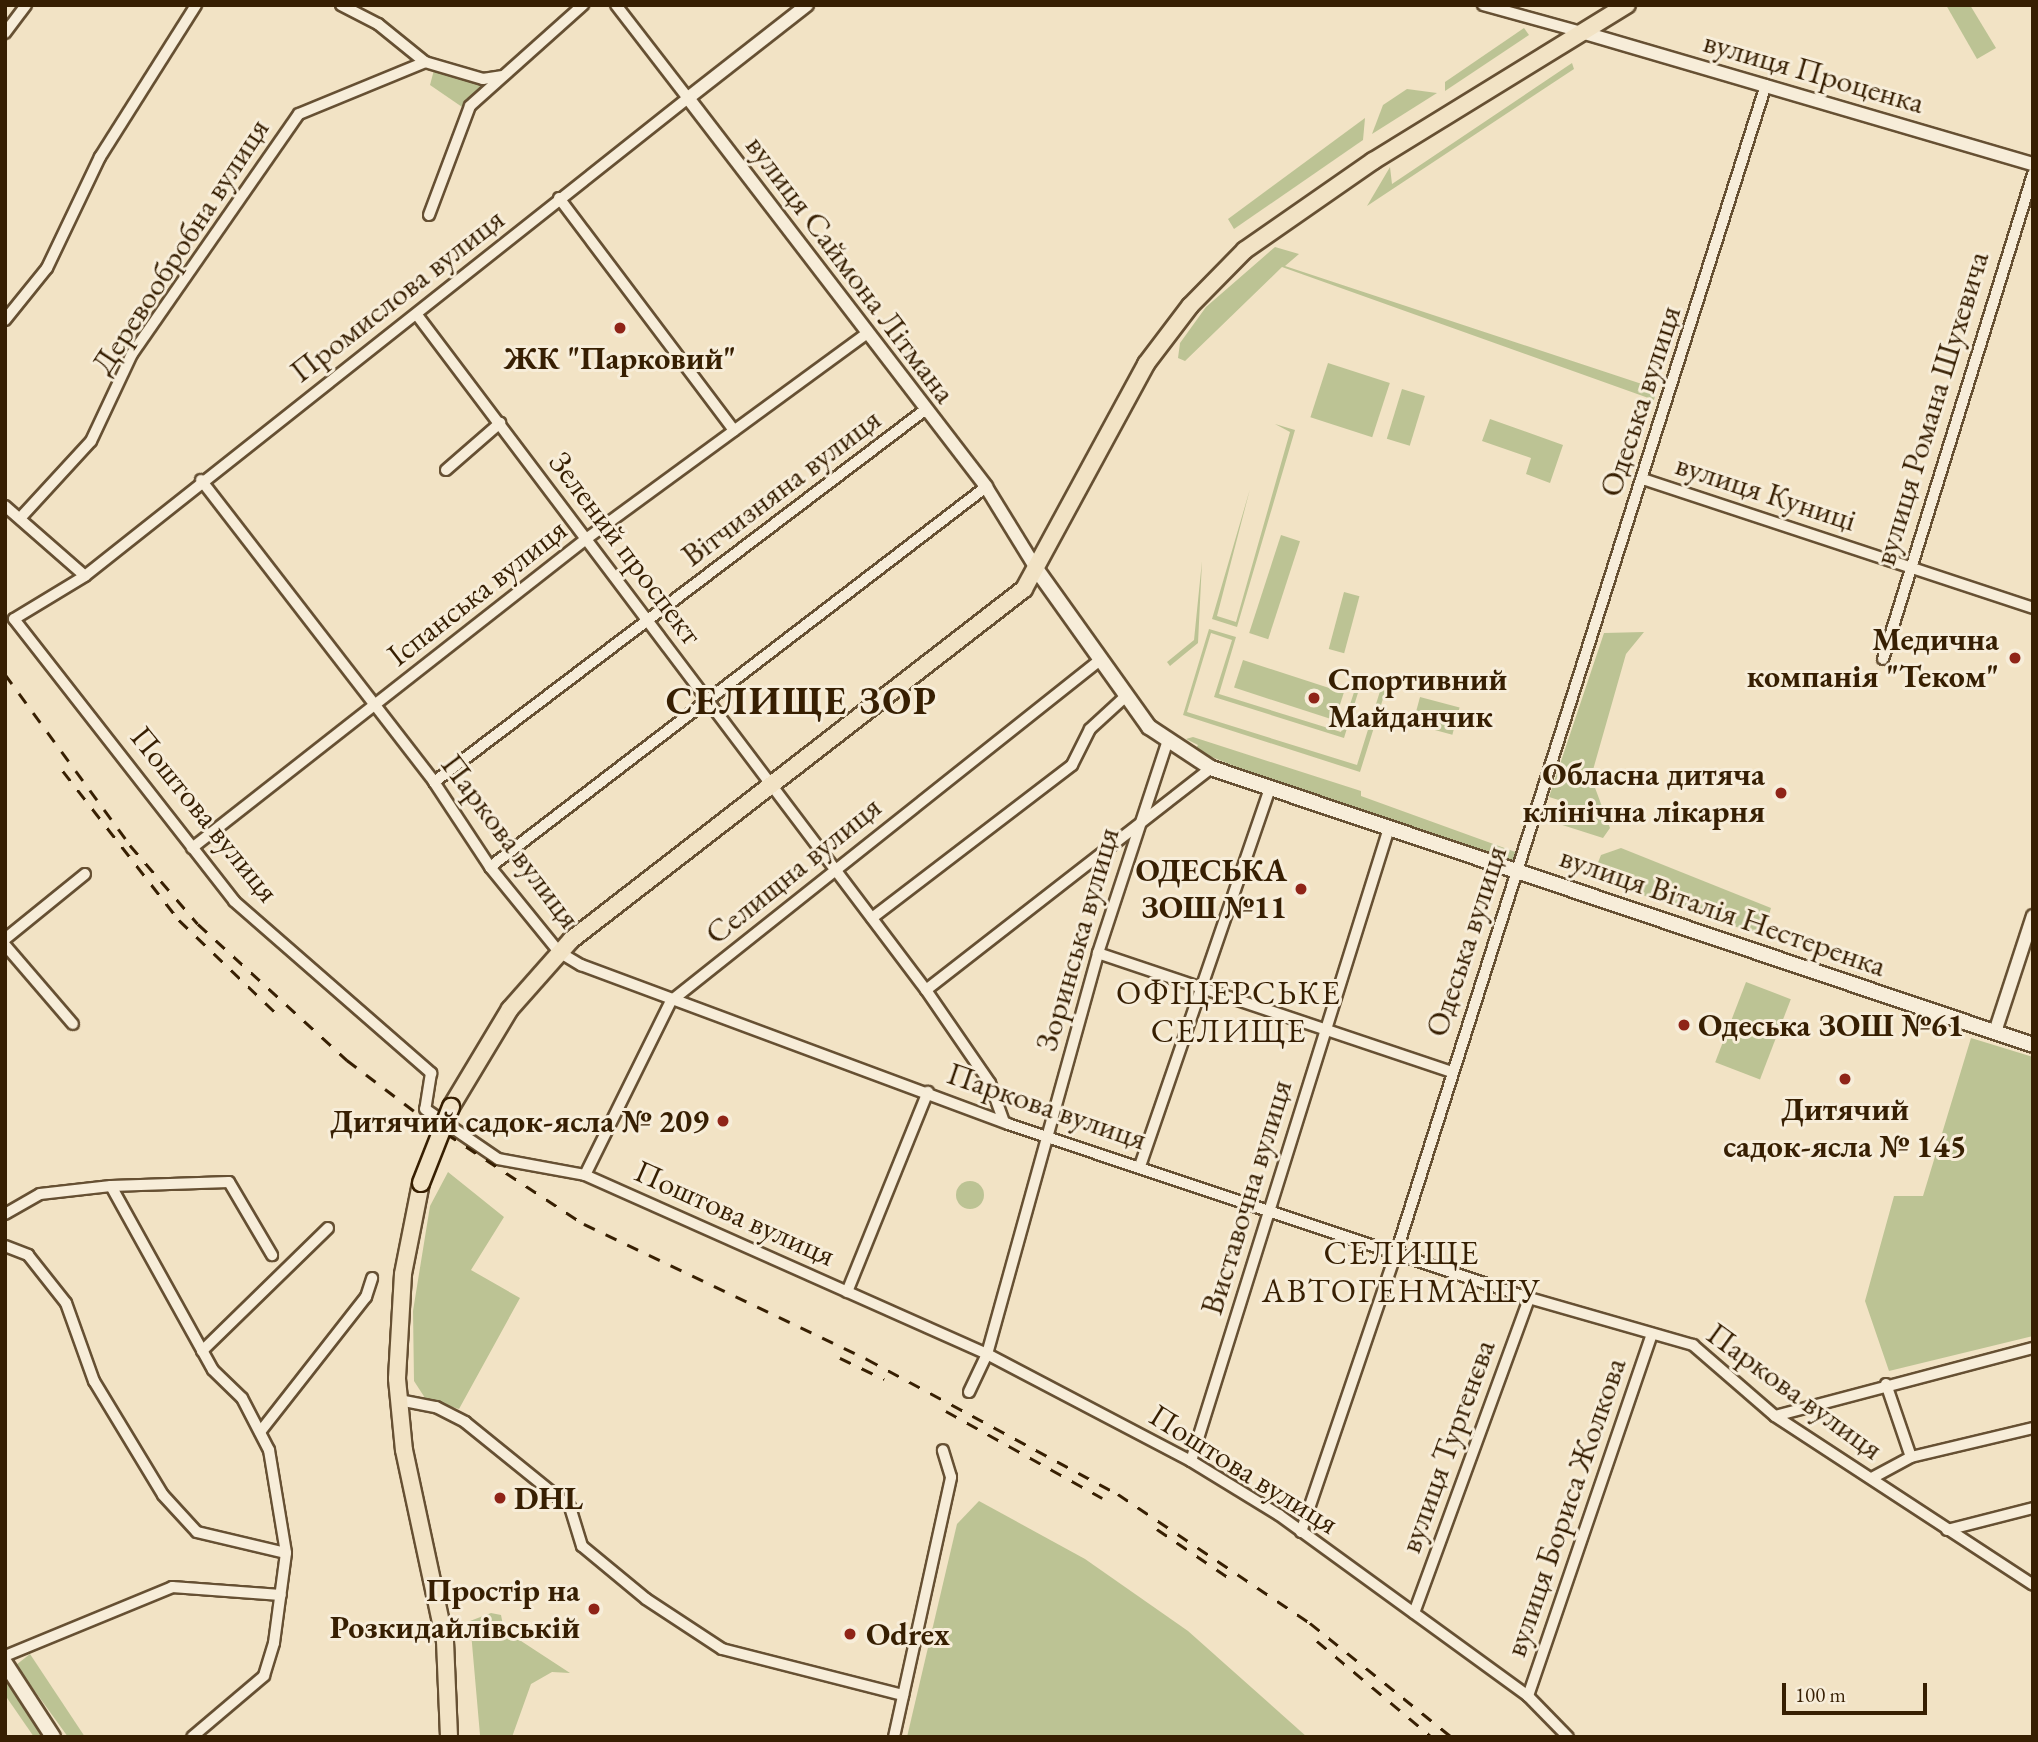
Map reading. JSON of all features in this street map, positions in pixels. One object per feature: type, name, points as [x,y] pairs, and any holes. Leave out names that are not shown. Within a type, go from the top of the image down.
[{"type":"main road","points":[[449,1737],[445,1641],[399,1400],[400,1299],[421,1183],[451,1107],[496,1029],[559,952],[1010,603],[1037,570],[1133,386],[1213,281],[1298,211],[1627,5]]},
{"type":"main road","name":"вулиця Віталія Нестеренка","points":[[1037,570],[1126,696],[1167,743],[1212,768],[2033,1045]]},
{"type":"main road","points":[[5,1662],[53,1737]]},
{"type":"street","points":[[5,33],[26,5]]},
{"type":"street","points":[[341,5],[378,24],[425,62],[483,79],[504,76]]},
{"type":"street","points":[[429,215],[459,126],[470,106],[583,5]]},
{"type":"street","name":"Промислова вулиця","points":[[14,619],[85,576],[201,480],[417,315],[559,198],[807,5]]},
{"type":"street","points":[[1483,5],[1581,32]]},
{"type":"street","name":"вулиця Саймона Літмана","points":[[618,6],[986,488],[1037,570]]},
{"type":"street","points":[[5,320],[47,268],[100,157],[191,8]]},
{"type":"street","name":"вулиця Проценка","points":[[1581,32],[2033,164]]},
{"type":"street","name":"Деревообробна вулиця","points":[[23,515],[91,441],[132,354],[299,114],[425,62]]},
{"type":"street","name":"Одеська вулиця","points":[[1301,1532],[1397,1250],[1766,85]]},
{"type":"street","name":"вулиця Романа Шухевича","points":[[1883,659],[1909,565],[2033,174]]},
{"type":"street","points":[[559,198],[734,430]]},
{"type":"street","name":"Зелений проспект","points":[[417,315],[926,990],[990,1083],[1004,1122]]},
{"type":"street","name":"Іспанська вулиця","points":[[192,848],[586,540],[867,333]]},
{"type":"street","name":"Вітчизняна вулиця","points":[[434,782],[925,410]]},
{"type":"street","points":[[446,470],[500,424]]},
{"type":"street","name":"вулиця Куниці","points":[[1643,479],[2033,608]]},
{"type":"street","name":"Паркова вулиця","points":[[201,480],[376,704],[434,782],[490,867],[559,952],[671,1001],[928,1092],[1004,1122],[1397,1250],[1529,1298],[1693,1345],[1775,1416],[2033,1585]]},
{"type":"street","points":[[490,867],[986,488]]},
{"type":"street","points":[[7,510],[23,515],[85,576]]},
{"type":"street","name":"Поштова вулиця","points":[[14,619],[234,901],[431,1073],[425,1109],[498,1159],[585,1175],[986,1354],[1191,1461],[1301,1532],[1528,1696],[1568,1737]]},
{"type":"street","name":"Селищна вулиця","points":[[585,1175],[671,1001],[1100,660]]},
{"type":"street","points":[[872,918],[1072,765],[1090,729],[1126,696]]},
{"type":"street","name":"Зоринська вулиця","points":[[970,1392],[986,1354],[1098,954],[1139,821],[1167,743]]},
{"type":"street","points":[[926,990],[1139,821],[1212,768]]},
{"type":"street","points":[[1140,1166],[1270,789]]},
{"type":"street","name":"Виставочна вулиця","points":[[1191,1461],[1389,828]]},
{"type":"street","points":[[5,939],[85,874]]},
{"type":"street","points":[[1995,1032],[2033,916]]},
{"type":"street","points":[[5,945],[73,1024]]},
{"type":"street","points":[[1098,954],[1202,986],[1452,1072]]},
{"type":"street","points":[[847,1292],[928,1092]]},
{"type":"street","points":[[5,1213],[40,1194],[111,1186],[229,1182],[272,1255]]},
{"type":"street","points":[[111,1186],[202,1351],[260,1432],[269,1450],[286,1553],[281,1595],[264,1676],[191,1737]]},
{"type":"street","points":[[202,1351],[328,1228]]},
{"type":"street","points":[[5,1246],[27,1255],[66,1303],[94,1381],[163,1495],[197,1531],[286,1553]]},
{"type":"street","points":[[260,1432],[366,1297],[372,1278]]},
{"type":"street","name":"вулиця Тургенєва","points":[[1414,1613],[1529,1298]]},
{"type":"street","name":"вулиця Бориса Жолкова","points":[[1528,1696],[1652,1334]]},
{"type":"street","points":[[1775,1416],[1886,1384],[2033,1348]]},
{"type":"street","points":[[1886,1384],[1911,1457]]},
{"type":"street","points":[[399,1400],[436,1407],[465,1422],[570,1507],[582,1546],[722,1649],[904,1695]]},
{"type":"street","points":[[1872,1478],[1911,1457],[2033,1428]]},
{"type":"street","points":[[894,1737],[951,1478],[943,1450]]},
{"type":"street","points":[[1947,1530],[2033,1508]]},
{"type":"street","points":[[5,1656],[172,1587],[281,1595]]},
{"type":"green space","points":[[1946,5],[1970,5],[1996,48],[1977,59]]},
{"type":"green space","points":[[1524,28],[1529,35],[1445,91],[1445,82]]},
{"type":"green space","points":[[1572,63],[1574,69],[1367,206],[1390,167],[1392,184]]},
{"type":"green space","points":[[434,70],[472,80],[482,86],[465,109],[430,85]]},
{"type":"green space","points":[[1407,89],[1437,93],[1372,134],[1383,105]]},
{"type":"green space","points":[[1365,118],[1363,140],[1234,229],[1228,219]]},
{"type":"green space","points":[[1275,247],[1299,254],[1285,266],[1657,389],[1654,400],[1282,267],[1185,361],[1178,358],[1180,343],[1206,307]]},
{"type":"green space","points":[[1328,363],[1390,383],[1372,437],[1310,417]]},
{"type":"green space","points":[[1402,389],[1425,396],[1410,446],[1387,439]]},
{"type":"green space","points":[[1490,419],[1563,445],[1550,483],[1526,474],[1531,458],[1482,441]]},
{"type":"green space","points":[[1275,424],[1295,430],[1237,627],[1212,619],[1250,489],[1217,616],[1236,622],[1290,432]]},
{"type":"green space","points":[[1281,535],[1300,541],[1268,639],[1249,633]]},
{"type":"green space","points":[[1202,561],[1198,643],[1170,666],[1167,662],[1194,640]]},
{"type":"green space","points":[[1344,592],[1359,596],[1344,653],[1329,649]]},
{"type":"green space","points":[[1209,629],[1236,637],[1219,694],[1341,732],[1359,677],[1387,686],[1360,772],[1183,715]],"holes":[[[1211,633],[1232,640],[1214,697],[1344,738],[1361,683],[1381,688],[1357,765],[1187,712]]]},
{"type":"green space","points":[[1644,632],[1626,654],[1591,777],[1610,828],[1603,838],[1556,823],[1562,801],[1549,797],[1604,633]]},
{"type":"green space","points":[[1243,660],[1344,693],[1335,720],[1234,688]]},
{"type":"green space","points":[[1420,697],[1460,708],[1452,735],[1413,724]]},
{"type":"green space","points":[[1193,737],[1361,791],[1361,796],[1521,854],[1515,862],[1268,780],[1195,750],[1198,745],[1186,739]]},
{"type":"green space","points":[[1621,848],[1771,908],[1763,936],[1592,878],[1601,855]]},
{"type":"green space","points":[[1746,982],[1791,999],[1760,1079],[1715,1062]]},
{"type":"green space","points":[[1971,1038],[2033,1057],[2033,1336],[1889,1371],[1865,1301],[1894,1196],[1923,1196]]},
{"type":"green space","points":[[448,1172],[504,1217],[471,1270],[520,1298],[459,1409],[425,1398],[414,1381],[413,1311],[430,1206]]},
{"type":"green space","points":[[970,1181],[980,1185],[984,1195],[980,1205],[970,1209],[960,1205],[956,1195],[960,1185]]},
{"type":"green space","points":[[979,1501],[1085,1559],[1188,1631],[1307,1737],[907,1737],[957,1524]]},
{"type":"green space","points":[[491,1613],[501,1615],[504,1630],[570,1673],[552,1672],[531,1684],[512,1737],[480,1735],[470,1621]]},
{"type":"green space","points":[[30,1654],[85,1737],[68,1737],[16,1665]]},
{"type":"green space","points":[[5,1672],[47,1737],[34,1737],[5,1695]]},
{"type":"railway","points":[[5,674],[130,845],[198,924],[347,1060],[426,1120],[584,1224],[867,1359],[1118,1494],[1310,1623],[1452,1737]]},
{"type":"railway","points":[[63,771],[179,920],[275,1012]]},
{"type":"railway","points":[[840,1358],[884,1379]]},
{"type":"railway","points":[[946,1411],[1102,1498]]},
{"type":"railway","points":[[1157,1529],[1235,1582]]},
{"type":"railway","points":[[1317,1641],[1432,1737]]},
{"type":"place","name":"ЖК \"Парковий\"","points":[[620,328]]},
{"type":"place","name":"Медична компанія \"Теком\"","points":[[2015,658]]},
{"type":"place","name":"Спортивний Майданчик","points":[[1314,698]]},
{"type":"place","name":"Обласна дитяча клінічна лікарня","points":[[1781,793]]},
{"type":"place","name":"ОДЕСЬКА ЗОШ №11","points":[[1301,889]]},
{"type":"place","name":"Одеська ЗОШ №61","points":[[1684,1025]]},
{"type":"place","name":"Дитячий садок-ясла № 145","points":[[1845,1079]]},
{"type":"place","name":"Дитячий садок-ясла № 209","points":[[723,1121]]},
{"type":"place","name":"DHL","points":[[500,1498]]},
{"type":"place","name":"Простір на Розкидайлівській","points":[[594,1609]]},
{"type":"place","name":"Odrex","points":[[850,1634]]},
{"type":"district","name":"СЕЛИЩЕ ЗОР","points":[[802,701]]},
{"type":"district","name":"ОФІЦЕРСЬКЕ СЕЛИЩЕ","points":[[1229,1012]]},
{"type":"district","name":"СЕЛИЩЕ АВТОГЕНМАШУ","points":[[1402,1272]]}]
